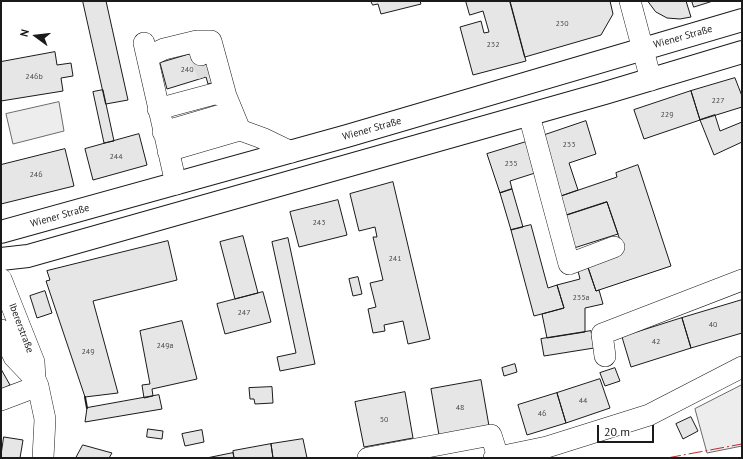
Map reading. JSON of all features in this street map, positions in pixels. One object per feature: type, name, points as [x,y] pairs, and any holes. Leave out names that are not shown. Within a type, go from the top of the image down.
[{"type":"main road","name":"Wiener Straße","points":[[1,232],[291,152],[742,20]]},
{"type":"main road","points":[[1,259],[28,256],[529,115],[742,52]]},
{"type":"street","points":[[630,1],[651,80]]},
{"type":"street","points":[[176,184],[145,50],[199,49],[211,41],[217,91],[240,130]]},
{"type":"street","points":[[158,109],[217,91]]},
{"type":"street","points":[[529,115],[569,264],[614,246]]},
{"type":"street","points":[[166,141],[240,130],[262,138],[291,152]]},
{"type":"street","name":"Ibererstraße","points":[[1,279],[34,362],[36,382],[45,419],[43,458]]},
{"type":"street","points":[[605,356],[602,334],[742,280]]},
{"type":"street","name":"Ibererstraße","points":[[1,330],[14,357],[36,382]]},
{"type":"street","points":[[368,458],[491,435],[496,458],[547,447],[649,415],[742,367]]},
{"type":"street","points":[[1,400],[36,382]]},
{"type":"shaded area","points":[[59,102],[64,131],[13,144],[6,114]]},
{"type":"shaded area","points":[[742,385],[742,446],[707,453],[695,409]]},
{"type":"building","points":[[83,1],[106,1],[128,100],[106,104]]},
{"type":"building","points":[[371,1],[420,1],[421,4],[381,14],[378,4],[373,5]]},
{"type":"building","points":[[466,1],[510,1],[526,61],[473,75],[460,27],[481,21],[484,33],[489,32],[483,11],[470,15]]},
{"type":"building","points":[[510,1],[610,1],[613,14],[601,35],[525,57]]},
{"type":"building","points":[[648,1],[686,1],[691,17],[680,19],[667,18],[656,12]]},
{"type":"building","points":[[692,1],[713,1],[694,7]]},
{"type":"building","points":[[55,52],[57,65],[71,63],[73,76],[61,78],[63,91],[1,101],[1,62]]},
{"type":"building","points":[[193,53],[207,54],[216,82],[208,84],[206,77],[167,89],[160,63]]},
{"type":"building","points":[[735,78],[742,96],[742,107],[700,120],[691,91]]},
{"type":"building","points":[[103,90],[114,141],[104,143],[93,92]]},
{"type":"building","points":[[691,91],[700,120],[644,139],[634,110]]},
{"type":"building","points":[[715,115],[720,131],[742,122],[742,142],[714,155],[700,120]]},
{"type":"building","points":[[586,121],[596,154],[569,163],[578,190],[558,197],[539,137]]},
{"type":"building","points":[[139,134],[147,165],[93,180],[85,149]]},
{"type":"building","points":[[526,142],[535,173],[510,181],[512,189],[500,193],[487,154]]},
{"type":"building","points":[[65,149],[74,186],[1,204],[1,165]]},
{"type":"building","points":[[638,165],[671,266],[596,291],[586,261],[623,249],[607,202],[564,216],[558,197],[617,177],[616,173]]},
{"type":"building","points":[[393,182],[430,339],[408,344],[403,321],[384,325],[385,331],[373,333],[368,309],[376,307],[370,283],[383,280],[373,237],[377,237],[375,227],[359,231],[350,194]]},
{"type":"building","points":[[512,189],[523,227],[511,230],[500,193]]},
{"type":"building","points":[[338,200],[347,235],[299,247],[290,212]]},
{"type":"building","points":[[607,202],[618,234],[574,248],[564,216]]},
{"type":"building","points":[[531,225],[548,288],[557,285],[564,308],[534,316],[511,230]]},
{"type":"building","points":[[243,236],[258,293],[235,299],[220,242]]},
{"type":"building","points":[[288,238],[315,364],[280,371],[277,357],[296,353],[272,242]]},
{"type":"building","points":[[168,241],[177,280],[93,301],[118,393],[85,397],[46,281],[50,280],[47,271]]},
{"type":"building","points":[[587,265],[596,291],[599,290],[603,304],[585,308],[585,332],[547,338],[542,314],[564,308],[557,285],[580,279],[577,267]]},
{"type":"building","points":[[358,277],[362,294],[353,296],[349,279]]},
{"type":"building","points":[[45,291],[52,313],[37,318],[30,296]]},
{"type":"building","points":[[263,292],[271,322],[225,334],[217,304]]},
{"type":"building","points":[[742,300],[742,333],[691,348],[682,318]]},
{"type":"building","points":[[682,318],[691,348],[631,367],[622,337]]},
{"type":"building","points":[[182,321],[197,379],[152,389],[153,396],[144,398],[142,385],[150,384],[140,331]]},
{"type":"building","points":[[591,331],[594,348],[544,356],[541,339]]},
{"type":"building","points":[[515,364],[517,372],[504,376],[502,368]]},
{"type":"building","points":[[615,368],[620,381],[605,386],[600,373]]},
{"type":"building","points":[[1,369],[10,385],[1,390]]},
{"type":"building","points":[[600,379],[610,408],[566,423],[557,393]]},
{"type":"building","points":[[481,380],[489,426],[439,435],[431,389]]},
{"type":"building","points":[[272,387],[273,403],[255,404],[254,399],[250,399],[249,388]]},
{"type":"building","points":[[405,392],[413,438],[364,447],[355,402]]},
{"type":"building","points":[[557,393],[566,423],[527,435],[518,405]]},
{"type":"building","points":[[159,395],[162,409],[85,422],[87,408]]},
{"type":"building","points":[[691,417],[698,431],[683,439],[676,424]]},
{"type":"building","points":[[148,429],[163,431],[162,439],[147,437]]},
{"type":"building","points":[[202,430],[204,442],[185,446],[182,434]]},
{"type":"building","points":[[4,437],[23,440],[20,458],[1,458]]},
{"type":"building","points":[[303,439],[307,458],[273,458],[271,444]]},
{"type":"building","points":[[271,444],[273,458],[234,458],[233,451]]},
{"type":"building","points":[[83,445],[112,453],[109,458],[76,458]]},
{"type":"building","points":[[233,453],[234,458],[207,458]]},
{"type":"tunnel","points":[[201,56],[211,84]]},
{"type":"wall","points":[[85,397],[87,408]]},
{"type":"power","points":[[667,458],[742,444]]}]
